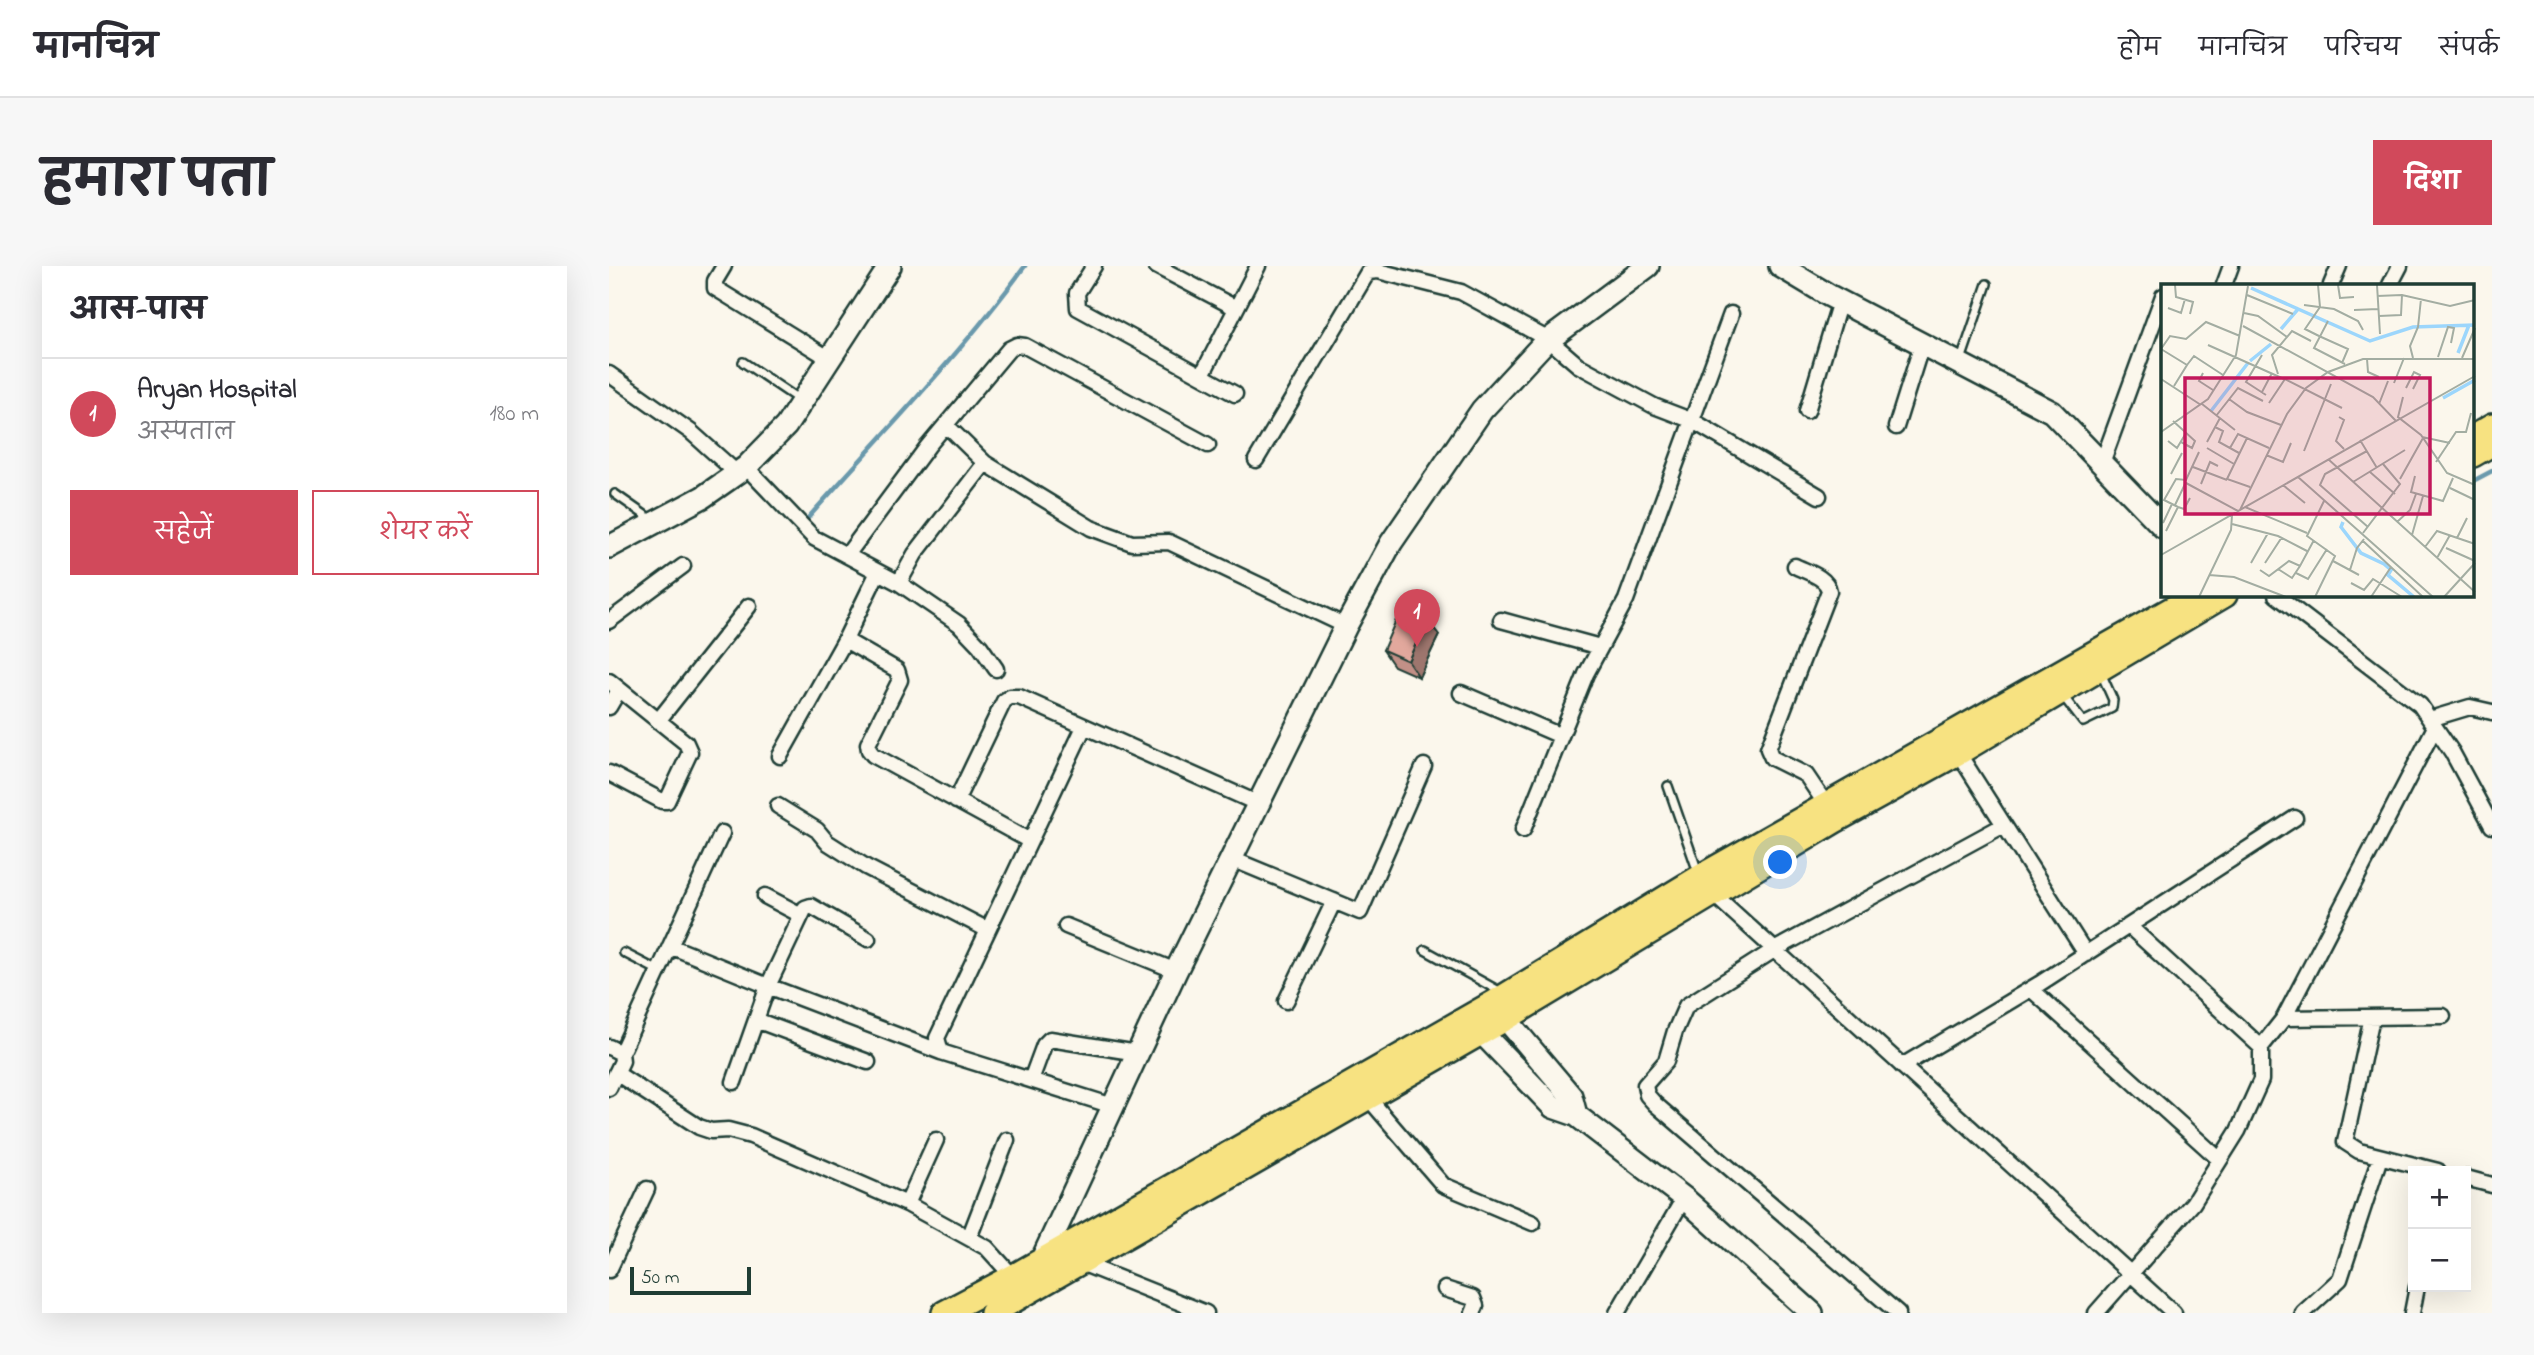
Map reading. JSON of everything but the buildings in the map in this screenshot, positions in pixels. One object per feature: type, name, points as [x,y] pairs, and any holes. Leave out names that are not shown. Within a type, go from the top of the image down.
[{"type":"main road","points":[[2475,436],[2492,426]]},
{"type":"main road","points":[[2475,454],[2492,444]]},
{"type":"main road","points":[[992,1313],[1023,1287],[1048,1256],[1476,1025],[1502,1005],[2056,685],[2193,597]]},
{"type":"main road","points":[[2094,662],[2221,597]]},
{"type":"main road","points":[[944,1313],[971,1306],[1082,1263],[1361,1089]]},
{"type":"street","points":[[724,266],[715,281],[715,288],[830,359]]},
{"type":"street","points":[[609,547],[742,470],[786,426],[890,266]]},
{"type":"street","points":[[1094,266],[1077,293],[1078,308],[1235,394]]},
{"type":"street","points":[[1156,266],[1236,308]]},
{"type":"street","points":[[1202,375],[1258,266]]},
{"type":"street","points":[[1206,1313],[1082,1263],[1048,1256],[1113,1106],[1176,971],[1346,626],[1391,543],[1482,410],[1549,340],[1648,266]]},
{"type":"street","points":[[1780,266],[1840,301],[2052,412],[2161,525]]},
{"type":"street","points":[[2224,284],[2231,266]]},
{"type":"street","points":[[2331,284],[2339,266]]},
{"type":"street","points":[[2391,284],[2400,266]]},
{"type":"street","points":[[1256,460],[1364,269],[1461,292],[1549,340],[1578,365],[1654,406],[1693,421],[1819,496]]},
{"type":"street","points":[[1807,411],[1840,301]]},
{"type":"street","points":[[2102,463],[2161,301]]},
{"type":"street","points":[[1523,830],[1586,674],[1626,600],[1731,314]]},
{"type":"street","points":[[1896,427],[1922,344]]},
{"type":"street","points":[[847,555],[946,425],[1009,349],[1017,345],[1025,346],[1208,445]]},
{"type":"street","points":[[609,374],[742,470],[814,538],[898,583],[960,624],[996,669]]},
{"type":"street","points":[[946,425],[985,463],[1091,528],[1132,543],[1169,542],[1346,626]]},
{"type":"street","points":[[898,583],[915,554],[985,463]]},
{"type":"street","points":[[609,621],[683,566]]},
{"type":"street","points":[[1795,566],[1825,581],[1829,591],[1768,749],[1772,758],[1806,775],[1831,813]]},
{"type":"street","points":[[780,756],[845,640],[879,572]]},
{"type":"street","points":[[2279,597],[2420,705],[2452,752],[2492,827]]},
{"type":"street","points":[[658,721],[749,606]]},
{"type":"street","points":[[1501,620],[1600,647]]},
{"type":"street","points":[[845,640],[897,670],[900,675],[900,680],[868,744],[873,755],[1030,841]]},
{"type":"street","points":[[609,707],[614,686],[686,743],[690,752],[670,798],[662,801],[609,774]]},
{"type":"street","points":[[1461,693],[1561,736]]},
{"type":"street","points":[[956,801],[1004,701],[1010,697],[1019,697],[1259,804]]},
{"type":"street","points":[[2096,1313],[2193,1203],[2238,1131],[2261,1080],[2261,1047],[2284,1018],[2432,723],[2470,707],[2492,712]]},
{"type":"street","points":[[941,1052],[937,1038],[1084,727]]},
{"type":"street","points":[[1953,745],[2086,954]]},
{"type":"street","points":[[1232,859],[1360,912],[1424,766]]},
{"type":"street","points":[[778,806],[817,830],[827,842],[866,867],[988,930]]},
{"type":"street","points":[[1902,1066],[2031,989],[2295,818]]},
{"type":"street","points":[[1898,1313],[1647,1095],[1645,1085],[1666,1061],[1686,1006],[1774,950],[2004,825]]},
{"type":"street","points":[[609,1088],[622,1061],[615,1050],[659,971],[722,833]]},
{"type":"street","points":[[1706,886],[2174,1313]]},
{"type":"street","points":[[765,896],[801,915]]},
{"type":"street","points":[[1286,1001],[1334,901]]},
{"type":"street","points":[[734,1082],[768,986],[805,908],[811,906],[868,939]]},
{"type":"street","points":[[1066,926],[1176,971]]},
{"type":"street","points":[[2129,926],[2261,1047]]},
{"type":"street","points":[[670,946],[941,1052],[1113,1106]]},
{"type":"street","points":[[2031,989],[2220,1160]]},
{"type":"street","points":[[1502,1005],[1571,1096],[1576,1115]]},
{"type":"street","points":[[2284,1018],[2443,1016]]},
{"type":"street","points":[[2372,1017],[2345,1142],[2359,1151],[2417,1166]]},
{"type":"street","points":[[756,1020],[868,1062]]},
{"type":"street","points":[[1476,1025],[1553,1107],[1576,1115],[1684,1198],[1812,1313]]},
{"type":"street","points":[[1031,1080],[1044,1045],[1050,1040],[1138,1052]]},
{"type":"street","points":[[616,1073],[699,1127],[751,1136],[907,1204],[987,1248],[1023,1287]]},
{"type":"street","points":[[1361,1089],[1443,1185],[1533,1223]]},
{"type":"street","points":[[907,1204],[936,1140]]},
{"type":"street","points":[[969,1238],[1007,1140]]},
{"type":"street","points":[[2303,1313],[2340,1279],[2380,1157]]},
{"type":"street","points":[[2471,1179],[2492,1185]]},
{"type":"street","points":[[609,1270],[647,1189]]},
{"type":"street","points":[[1617,1313],[1684,1198]]},
{"type":"street","points":[[1445,1289],[1473,1298],[1476,1306],[1473,1313]]},
{"type":"street","points":[[2412,1313],[2416,1292]]},
{"type":"lane","points":[[1960,363],[1987,284]]},
{"type":"lane","points":[[743,362],[801,401]]},
{"type":"lane","points":[[615,494],[655,522]]},
{"type":"lane","points":[[2056,685],[2083,722],[2112,708],[2113,700],[2094,662]]},
{"type":"lane","points":[[1668,786],[1706,886]]},
{"type":"lane","points":[[1425,950],[1502,1005]]},
{"type":"lane","points":[[624,953],[659,971]]},
{"type":"waterway","points":[[808,518],[947,363],[1025,266]]},
{"type":"waterway","points":[[2475,480],[2492,471]]},
{"type":"place","name":"Aryan Hospital","points":[[1417,647]]}]
